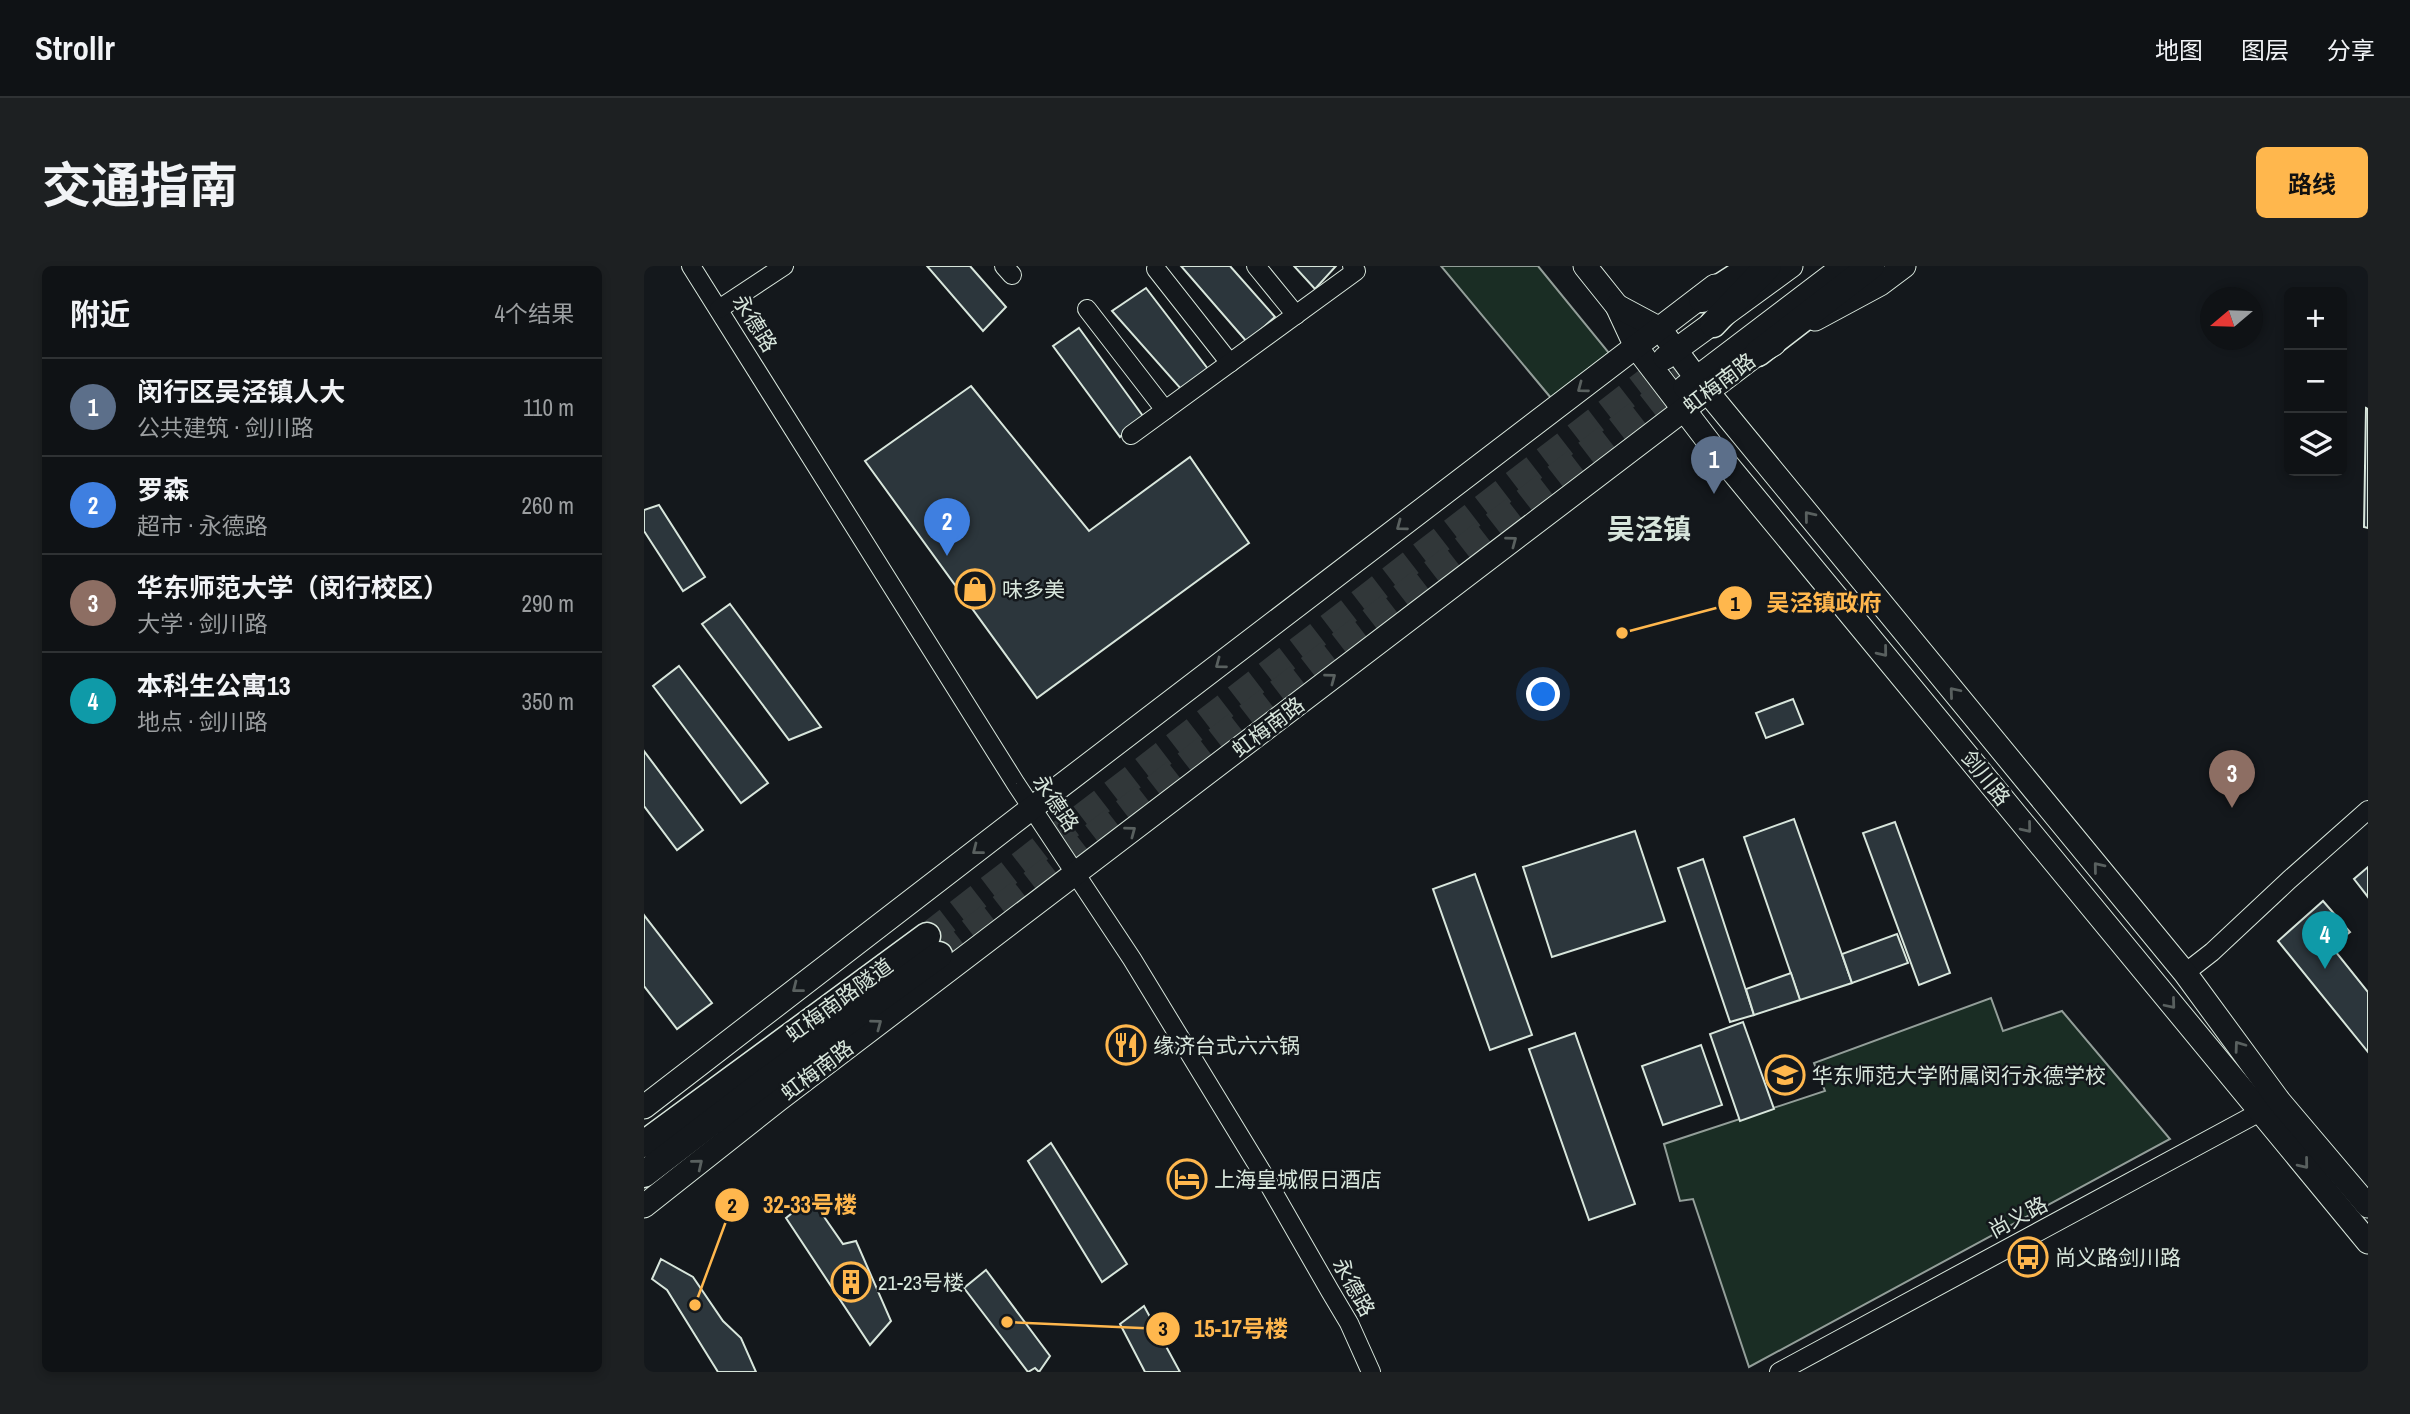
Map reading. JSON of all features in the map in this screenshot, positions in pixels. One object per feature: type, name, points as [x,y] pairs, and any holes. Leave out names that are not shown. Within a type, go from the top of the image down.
[{"type":"highway","points":[[1702,299],[1753,266]]},
{"type":"highway","points":[[1713,324],[1769,266]]},
{"type":"highway","points":[[1758,353],[1871,266]]},
{"type":"highway","name":"虹梅南路隧道","points":[[757,1073],[933,945]]},
{"type":"highway","points":[[644,1144],[757,1073]]},
{"type":"highway","points":[[644,1174],[757,1073]]},
{"type":"main road","name":"剑川路","points":[[1584,266],[1617,306],[1636,347],[1678,403],[2270,1106],[2368,1206]]},
{"type":"main road","points":[[644,1107],[1660,328],[1702,299],[1739,266]]},
{"type":"main road","points":[[1652,369],[1791,266]]},
{"type":"main road","name":"虹梅南路","points":[[644,1206],[1703,385],[1844,266]]},
{"type":"main road","name":"虹梅南路","points":[[1703,385],[1880,284],[1903,266]]},
{"type":"main road","name":"剑川路","points":[[1617,306],[1660,328],[1703,385],[2185,973],[2270,1106],[2368,1242]]},
{"type":"street","name":"永德路","points":[[691,266],[1032,808],[1139,970],[1260,1169],[1349,1323],[1371,1372]]},
{"type":"street","points":[[719,309],[784,266]]},
{"type":"street","points":[[1256,266],[1296,315]]},
{"type":"street","points":[[1131,435],[1356,271],[1352,266]]},
{"type":"street","points":[[1156,269],[1230,363]]},
{"type":"street","points":[[1087,309],[1165,410]]},
{"type":"street","points":[[2185,973],[2212,952],[2368,810]]},
{"type":"street","name":"尚义路","points":[[1779,1372],[2270,1106]]},
{"type":"green space","points":[[1441,266],[1538,266],[1609,353],[1551,398]]},
{"type":"green space","points":[[1991,998],[2003,1031],[2062,1011],[2170,1139],[1749,1367],[1693,1199],[1680,1201],[1664,1144],[1825,1091],[1814,1063]]},
{"type":"building","points":[[927,266],[970,266],[1006,307],[983,331]]},
{"type":"building","points":[[1181,266],[1230,266],[1275,317],[1247,342]]},
{"type":"building","points":[[1294,266],[1336,266],[1315,289]]},
{"type":"building","points":[[1146,288],[1208,369],[1181,389],[1112,311]]},
{"type":"building","points":[[1079,328],[1143,416],[1120,437],[1053,346]]},
{"type":"building","points":[[971,386],[1089,531],[1190,457],[1249,543],[1037,698],[865,461]]},
{"type":"building","points":[[2366,408],[2368,409],[2368,528],[2364,527]]},
{"type":"building","points":[[659,505],[705,577],[683,591],[644,531],[644,510]]},
{"type":"building","points":[[730,604],[821,727],[789,740],[702,624]]},
{"type":"building","points":[[679,666],[768,783],[741,803],[653,686]]},
{"type":"building","points":[[1793,699],[1803,724],[1766,738],[1756,713]]},
{"type":"building","points":[[644,751],[703,830],[677,850],[644,806]]},
{"type":"building","points":[[1794,819],[1852,983],[1800,1000],[1744,837]]},
{"type":"building","points":[[1895,822],[1950,973],[1919,985],[1863,833]]},
{"type":"building","points":[[1635,831],[1665,921],[1552,957],[1523,867]]},
{"type":"building","points":[[1703,859],[1754,1015],[1730,1022],[1678,868]]},
{"type":"building","points":[[2368,867],[2368,897],[2354,879]]},
{"type":"building","points":[[1475,874],[1532,1035],[1490,1050],[1433,889]]},
{"type":"building","points":[[2323,901],[2350,932],[2331,946],[2368,992],[2368,1052],[2278,941]]},
{"type":"building","points":[[644,915],[712,1003],[677,1029],[644,986]]},
{"type":"building","points":[[1897,934],[1908,963],[1852,983],[1842,954]]},
{"type":"building","points":[[1791,973],[1800,1000],[1754,1015],[1746,989]]},
{"type":"building","points":[[1743,1022],[1774,1109],[1740,1121],[1710,1034]]},
{"type":"building","points":[[1575,1033],[1635,1204],[1589,1220],[1529,1049]]},
{"type":"building","points":[[1701,1045],[1722,1105],[1663,1125],[1642,1066]]},
{"type":"building","points":[[1051,1143],[1127,1264],[1102,1282],[1028,1161]]},
{"type":"building","name":"21-23号楼","points":[[811,1198],[843,1244],[856,1241],[891,1321],[870,1345],[786,1218]]},
{"type":"building","points":[[661,1259],[693,1277],[723,1321],[741,1338],[756,1372],[718,1372],[667,1290],[652,1279]]},
{"type":"building","points":[[986,1270],[1050,1356],[1039,1372],[1035,1368],[1028,1372],[964,1288]]},
{"type":"building","points":[[1144,1306],[1180,1372],[1145,1372],[1120,1324]]},
{"type":"tunnel","points":[[927,936],[1675,359]]},
{"type":"tunnel","points":[[939,955],[1687,375]]},
{"type":"place","name":"闵行区吴泾镇人大","points":[[1714,494]]},
{"type":"place","name":"罗森","points":[[947,556]]},
{"type":"place","name":"味多美","points":[[975,589]]},
{"type":"place","name":"吴泾镇政府","points":[[1622,633]]},
{"type":"place","name":"华东师范大学（闵行校区）","points":[[2232,808]]},
{"type":"place","name":"本科生公寓13","points":[[2325,969]]},
{"type":"place","name":"缘济台式六六锅","points":[[1126,1045]]},
{"type":"place","name":"华东师范大学附属闵行永德学校","points":[[1785,1075]]},
{"type":"place","name":"上海皇城假日酒店","points":[[1187,1179]]},
{"type":"place","name":"尚义路剑川路","points":[[2028,1257]]},
{"type":"place","name":"21-23号楼","points":[[851,1282]]},
{"type":"place","name":"32-33号楼","points":[[695,1305]]},
{"type":"place","name":"15-17号楼","points":[[1007,1322]]},
{"type":"district","name":"吴泾镇","points":[[1649,529]]}]
